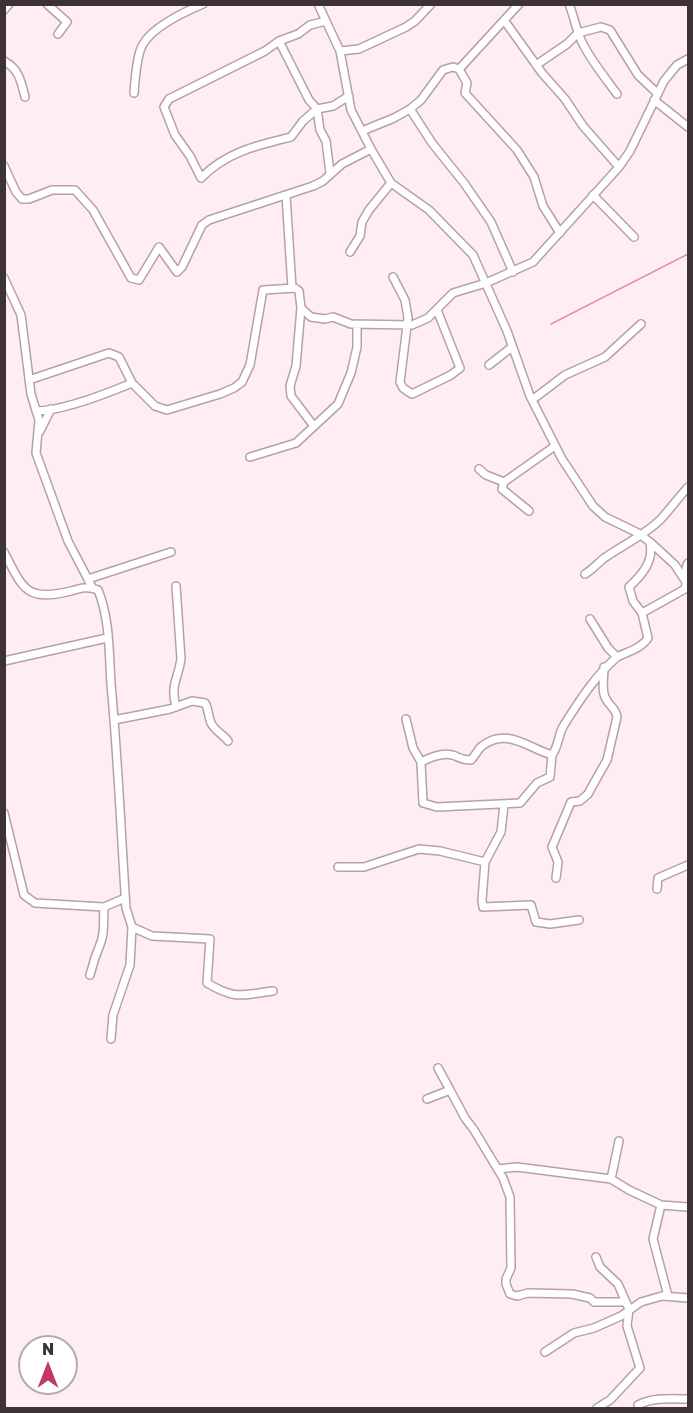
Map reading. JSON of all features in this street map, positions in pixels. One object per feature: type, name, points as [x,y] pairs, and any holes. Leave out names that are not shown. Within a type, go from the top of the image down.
[{"type":"street","points":[[4,10],[9,4]]},
{"type":"street","points":[[47,4],[67,22],[58,34]]},
{"type":"street","points":[[134,93],[140,50],[145,41],[166,23],[203,4]]},
{"type":"street","points":[[318,4],[340,51],[351,110],[371,149],[392,183],[446,225],[473,255],[507,331],[532,400],[555,446],[593,506],[605,517],[650,542],[675,565],[688,584]]},
{"type":"street","points":[[340,51],[359,49],[406,27],[431,4]]},
{"type":"street","points":[[459,69],[519,4]]},
{"type":"street","points":[[569,4],[584,47],[617,94]]},
{"type":"street","points":[[504,20],[583,126],[619,167]]},
{"type":"street","points":[[326,21],[309,25],[298,34],[279,41],[265,51],[169,99],[164,107],[175,135],[201,178],[214,165],[252,146],[291,137],[303,121],[317,109],[333,106],[349,96]]},
{"type":"street","points":[[536,65],[567,44],[578,33],[601,27],[610,30],[638,75],[655,97],[688,127]]},
{"type":"street","points":[[279,41],[309,100],[317,109],[320,130],[326,141],[330,173]]},
{"type":"street","points":[[301,308],[312,317],[325,319],[333,317],[351,324],[408,325],[422,321],[437,310],[453,293],[486,283],[533,262],[619,167],[630,151],[655,97],[677,65],[688,59]]},
{"type":"street","points":[[4,61],[13,66],[20,76],[25,97]]},
{"type":"street","points":[[362,131],[410,109],[421,100],[443,70],[453,67],[459,69],[467,83],[465,93],[518,150],[534,177],[543,206],[560,233]]},
{"type":"street","points":[[410,109],[432,143],[491,222],[513,272]]},
{"type":"street","points":[[4,166],[16,192],[22,199],[29,199],[52,190],[75,190],[93,210],[131,278],[139,280],[159,247],[177,272],[182,267],[201,225],[209,220],[313,186],[323,181],[342,164],[371,149]]},
{"type":"street","points":[[350,252],[360,236],[362,222],[369,210],[392,183]]},
{"type":"street","points":[[285,195],[292,288]]},
{"type":"street","points":[[593,195],[634,237]]},
{"type":"street","points":[[393,277],[405,300],[408,325],[400,382],[403,388],[412,394],[451,375],[460,368],[437,310]]},
{"type":"street","points":[[4,278],[21,315],[29,380],[39,420],[36,453],[68,541],[92,587]]},
{"type":"street","points":[[29,380],[109,353],[119,357],[132,383],[154,406],[167,410],[220,394],[242,382],[250,365],[263,290],[292,288],[299,291],[301,308],[296,366],[290,386],[291,396],[313,425]]},
{"type":"street","points":[[250,457],[296,443],[338,404],[349,378],[357,347],[357,324]]},
{"type":"street","points":[[532,400],[565,375],[605,357],[640,324]]},
{"type":"street","points":[[489,364],[512,347]]},
{"type":"street","points":[[36,411],[107,393],[132,383]]},
{"type":"street","points":[[38,435],[51,409]]},
{"type":"street","points":[[529,511],[502,489],[504,482],[555,446]]},
{"type":"street","points":[[479,469],[486,475],[504,482]]},
{"type":"street","points":[[585,574],[595,568],[604,558],[642,536],[660,520],[688,487]]},
{"type":"street","points":[[679,496],[688,493]]},
{"type":"street","points":[[406,719],[413,748],[421,762],[423,803],[437,807],[520,803],[537,783],[550,777],[552,755],[557,749],[562,727],[604,668],[617,657],[646,642],[648,638],[642,613],[633,601],[629,587],[639,578],[649,561],[650,542]]},
{"type":"street","points":[[4,552],[24,586],[36,594],[46,596],[92,587],[98,590],[100,596],[107,638],[114,720],[126,908],[132,927],[130,965],[113,1015],[111,1039]]},
{"type":"street","points":[[88,579],[171,552]]},
{"type":"street","points":[[642,613],[685,590],[688,584],[686,567],[688,563]]},
{"type":"street","points":[[176,586],[181,659],[173,694],[176,707]]},
{"type":"street","points":[[590,619],[600,637],[617,657]]},
{"type":"street","points":[[4,661],[107,638]]},
{"type":"street","points":[[556,878],[558,862],[552,847],[556,836],[571,802],[580,801],[588,794],[607,760],[617,717],[616,711],[606,701],[604,694],[604,668]]},
{"type":"street","points":[[114,720],[176,707],[192,701],[205,703],[211,722],[228,741]]},
{"type":"street","points":[[421,762],[445,754],[453,755],[461,760],[471,760],[481,746],[497,738],[522,741],[552,755]]},
{"type":"street","points":[[504,805],[501,832],[485,862],[483,907],[531,905],[536,922],[550,924],[579,920]]},
{"type":"street","points":[[4,813],[24,895],[35,903],[104,907],[125,897]]},
{"type":"street","points":[[338,867],[364,867],[419,849],[440,851],[485,862]]},
{"type":"street","points":[[657,889],[658,878],[688,865]]},
{"type":"street","points":[[90,975],[96,950],[101,942],[104,907]]},
{"type":"street","points":[[132,927],[152,936],[210,939],[207,983],[225,994],[234,996],[273,991]]},
{"type":"street","points":[[438,1068],[465,1119],[498,1169],[511,1202],[511,1268],[506,1279],[510,1294],[517,1296],[528,1293],[572,1294],[590,1298],[594,1302],[627,1305],[668,1296],[688,1298]]},
{"type":"street","points":[[427,1099],[450,1090]]},
{"type":"street","points":[[611,1179],[619,1142]]},
{"type":"street","points":[[498,1169],[517,1167],[611,1179],[628,1190],[661,1205],[688,1207]]},
{"type":"street","points":[[661,1205],[653,1239],[668,1296]]},
{"type":"street","points":[[596,1257],[600,1268],[618,1284],[627,1305],[627,1326],[640,1368],[610,1400],[597,1408]]},
{"type":"street","points":[[545,1352],[574,1334],[621,1316],[627,1305]]},
{"type":"street","points":[[638,1405],[645,1401],[688,1399]]},
{"type":"waterway","points":[[551,324],[688,254]]}]
